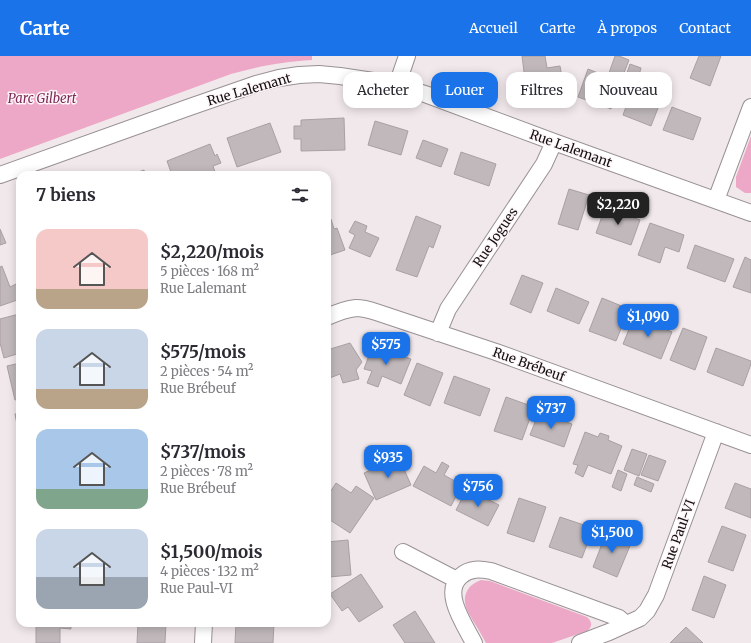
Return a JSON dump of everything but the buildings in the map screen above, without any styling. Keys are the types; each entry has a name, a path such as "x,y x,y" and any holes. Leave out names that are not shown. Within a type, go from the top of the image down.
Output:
{"street":[{"path":"401,72 407,56"},
{"name":"Rue Lalemant","path":"0,175 256,84 299,75 319,74 343,76"},
{"name":"Rue Lalemant","path":"423,93 751,213"},
{"path":"716,200 751,107"},
{"name":"Rue Jogues","path":"438,333 448,309 544,164 554,142"},
{"name":"Rue Brébeuf","path":"331,316 356,308 365,309 496,352 751,445"},
{"name":"Rue Paul-VI","path":"580,643 640,618 647,611 656,595 716,432"},
{"path":"403,552 457,580"},
{"path":"474,643 456,609 453,596 454,586 457,580 463,574 480,568 619,618 626,624"},
{"path":"203,643 204,627"}],"green space":[{"name":"Parc Gilbert","path":"0,56 312,56 312,60 271,65 231,74 0,159"},
{"path":"751,136 751,193 745,193 736,187 736,177"},
{"path":"481,580 490,581 587,617 591,622 591,626 587,631 552,643 486,643 467,611 465,602 466,594 470,587"}]}
